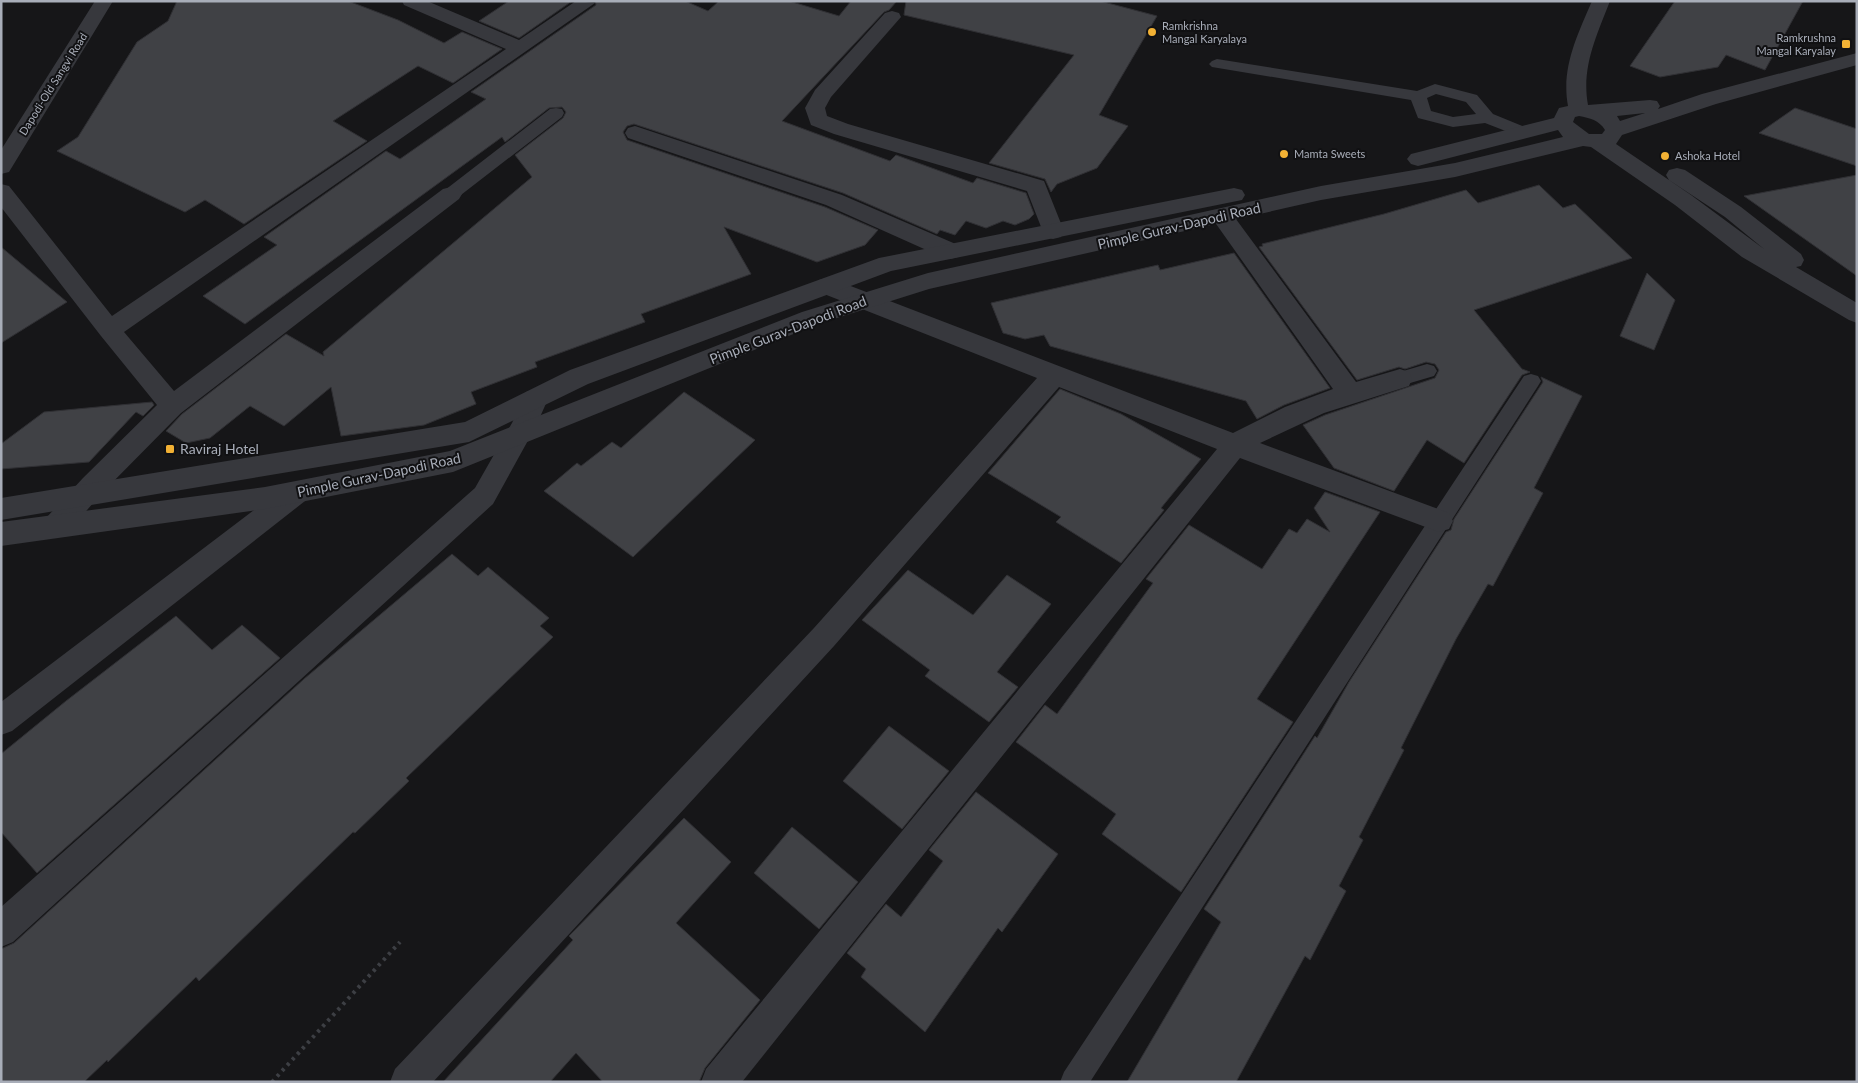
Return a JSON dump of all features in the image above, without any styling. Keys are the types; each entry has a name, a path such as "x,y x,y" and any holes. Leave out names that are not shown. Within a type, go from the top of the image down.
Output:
{"street":[{"name":"Dapodi-Old Sangvi Road","path":"1,167 104,1"},
{"path":"411,1 520,48"},
{"path":"1601,1 1576,67 1574,90 1579,115 1568,131 1602,136 1750,251 1848,307"},
{"path":"109,330 586,3"},
{"path":"892,17 822,94 815,108 818,120 841,129 1036,186 1054,231"},
{"name":"Pimple Gurav-Dapodi Road","path":"1,534 296,493 453,462 810,318 928,281 1065,252 1320,193 1455,170 1602,136 1709,99 1857,59"},
{"name":"Pimple Gurav-Dapodi Road","path":"1,509 469,432 579,377 887,264 1441,155 1579,115 1709,99"},
{"path":"1579,115 1609,120 1602,136"},
{"path":"635,132 834,200 950,251"},
{"path":"1,191 109,330 172,406"},
{"path":"57,525 84,494 172,406 451,194"},
{"path":"1222,216 1349,392"},
{"path":"827,286 1235,445 1439,521"},
{"path":"408,1082 824,637 1054,375"},
{"path":"719,1082 1235,445 1253,434 1349,392 1400,379"},
{"path":"1,930 484,496 518,436 535,399"},
{"path":"1,722 296,493"}],"lane":[{"path":"1217,64 1418,96 1434,88 1471,98 1487,118 1521,132"},
{"path":"1418,96 1424,114 1454,122 1487,118"},
{"path":"451,194 556,113"},
{"path":"1400,379 1427,371"},
{"path":"1074,1082 1531,381"}],"path":[{"path":"272,1082 400,942"}],"building":[{"path":"177,1 348,1 398,20 444,43 462,32 502,49 453,83 418,66 333,121 367,141 244,224 205,200 185,212 57,151 78,137 137,42 168,21"},
{"path":"509,1 572,1 519,38 479,21"},
{"path":"595,1 685,1 708,11 719,1 789,1 839,16 851,1 897,1 889,10 884,12 782,121 890,161 896,155 973,183 977,178 1026,193 1034,214 1029,219 1015,225 1003,221 986,228 966,221 955,235 940,230 937,234 843,193 634,124 627,126 623,132 627,140 825,207 878,230 865,245 817,262 724,227 751,274 641,314 645,322 535,362 537,367 471,392 476,404 424,425 341,436 331,387 284,426 250,406 210,438 186,443 166,431 182,414 286,334 324,356 323,352 532,177 515,155 563,118 566,112 562,107 549,108 505,142 502,137 245,324 203,296 277,245 264,237 386,151 400,159 486,99 471,92 596,5"},
{"path":"906,1 1100,1 1157,16 1099,115 1128,126 1097,168 1057,184 1051,192 1045,179 989,163 1074,55 904,15"},
{"path":"1675,1 1803,1 1765,70 1726,55 1718,67 1660,77 1630,66"},
{"path":"1795,108 1857,129 1857,166 1759,133"},
{"path":"1857,175 1857,276 1744,196"},
{"path":"1539,185 1563,208 1575,204 1632,258 1474,310 1522,369 1530,372 1522,375 1464,463 1427,440 1394,491 1334,468 1303,425 1325,415 1435,378 1439,370 1435,364 1426,362 1405,369 1399,367 1357,380 1259,247 1263,246 1262,244 1384,214 1466,190 1478,203"},
{"path":"1,247 67,302 1,343"},
{"path":"1234,253 1330,388 1284,405 1257,419 1246,401 1050,346 1044,335 1025,339 1003,333 991,303 1158,265 1160,270"},
{"path":"1647,273 1675,300 1654,350 1620,336"},
{"path":"1541,377 1582,396 1534,488 1543,493 1493,586 1488,584 1456,639 1401,748 1404,750 1359,837 1363,840 1339,886 1346,891 1310,960 1305,956 1236,1082 1127,1082 1221,922 1204,909 1315,736 1317,738 1349,682 1446,532 1451,530 1454,519 1543,382"},
{"path":"1060,389 1121,414 1201,459 1161,508 1164,510 1121,563 1056,522 1061,517 988,473"},
{"path":"684,392 755,440 633,557 544,491 577,463 581,466 612,442 621,448"},
{"path":"152,402 154,405 143,416 136,412 89,462 1,469 1,444 44,412"},
{"path":"1325,492 1380,512 1257,699 1293,722 1181,892 1102,834 1116,814 1016,742 1045,705 1057,714 1153,583 1146,579 1189,525 1262,569 1289,529 1297,533 1307,519 1330,532 1314,508"},
{"path":"452,554 478,576 488,567 549,618 540,626 553,637 406,778 409,781 355,833 353,832 199,981 196,977 108,1062 107,1060 84,1082 1,1082 1,949 14,943 304,679"},
{"path":"908,570 973,615 1007,575 1051,604 997,672 1018,687 989,722 925,676 930,670 862,620"},
{"path":"176,616 212,650 242,625 280,658 37,873 1,832 1,754"},
{"path":"889,726 949,771 902,829 843,781"},
{"path":"976,792 1058,854 1002,932 998,928 925,1032 861,977 866,969 847,953 886,904 901,917 943,861 929,850"},
{"path":"684,818 731,862 676,923 760,1000 705,1068 699,1082 603,1082 576,1053 550,1082 443,1082 573,940 569,936"},
{"path":"792,827 858,882 819,929 754,873"}],"place":[{"name":"Ramkrishna Mangal Karyalaya","path":"1152,32"},
{"name":"Ramkrushna Mangal Karyalay","path":"1846,44"},
{"name":"Mamta Sweets","path":"1284,154"},
{"name":"Ashoka Hotel","path":"1665,156"},
{"name":"Raviraj Hotel","path":"170,449"}]}
